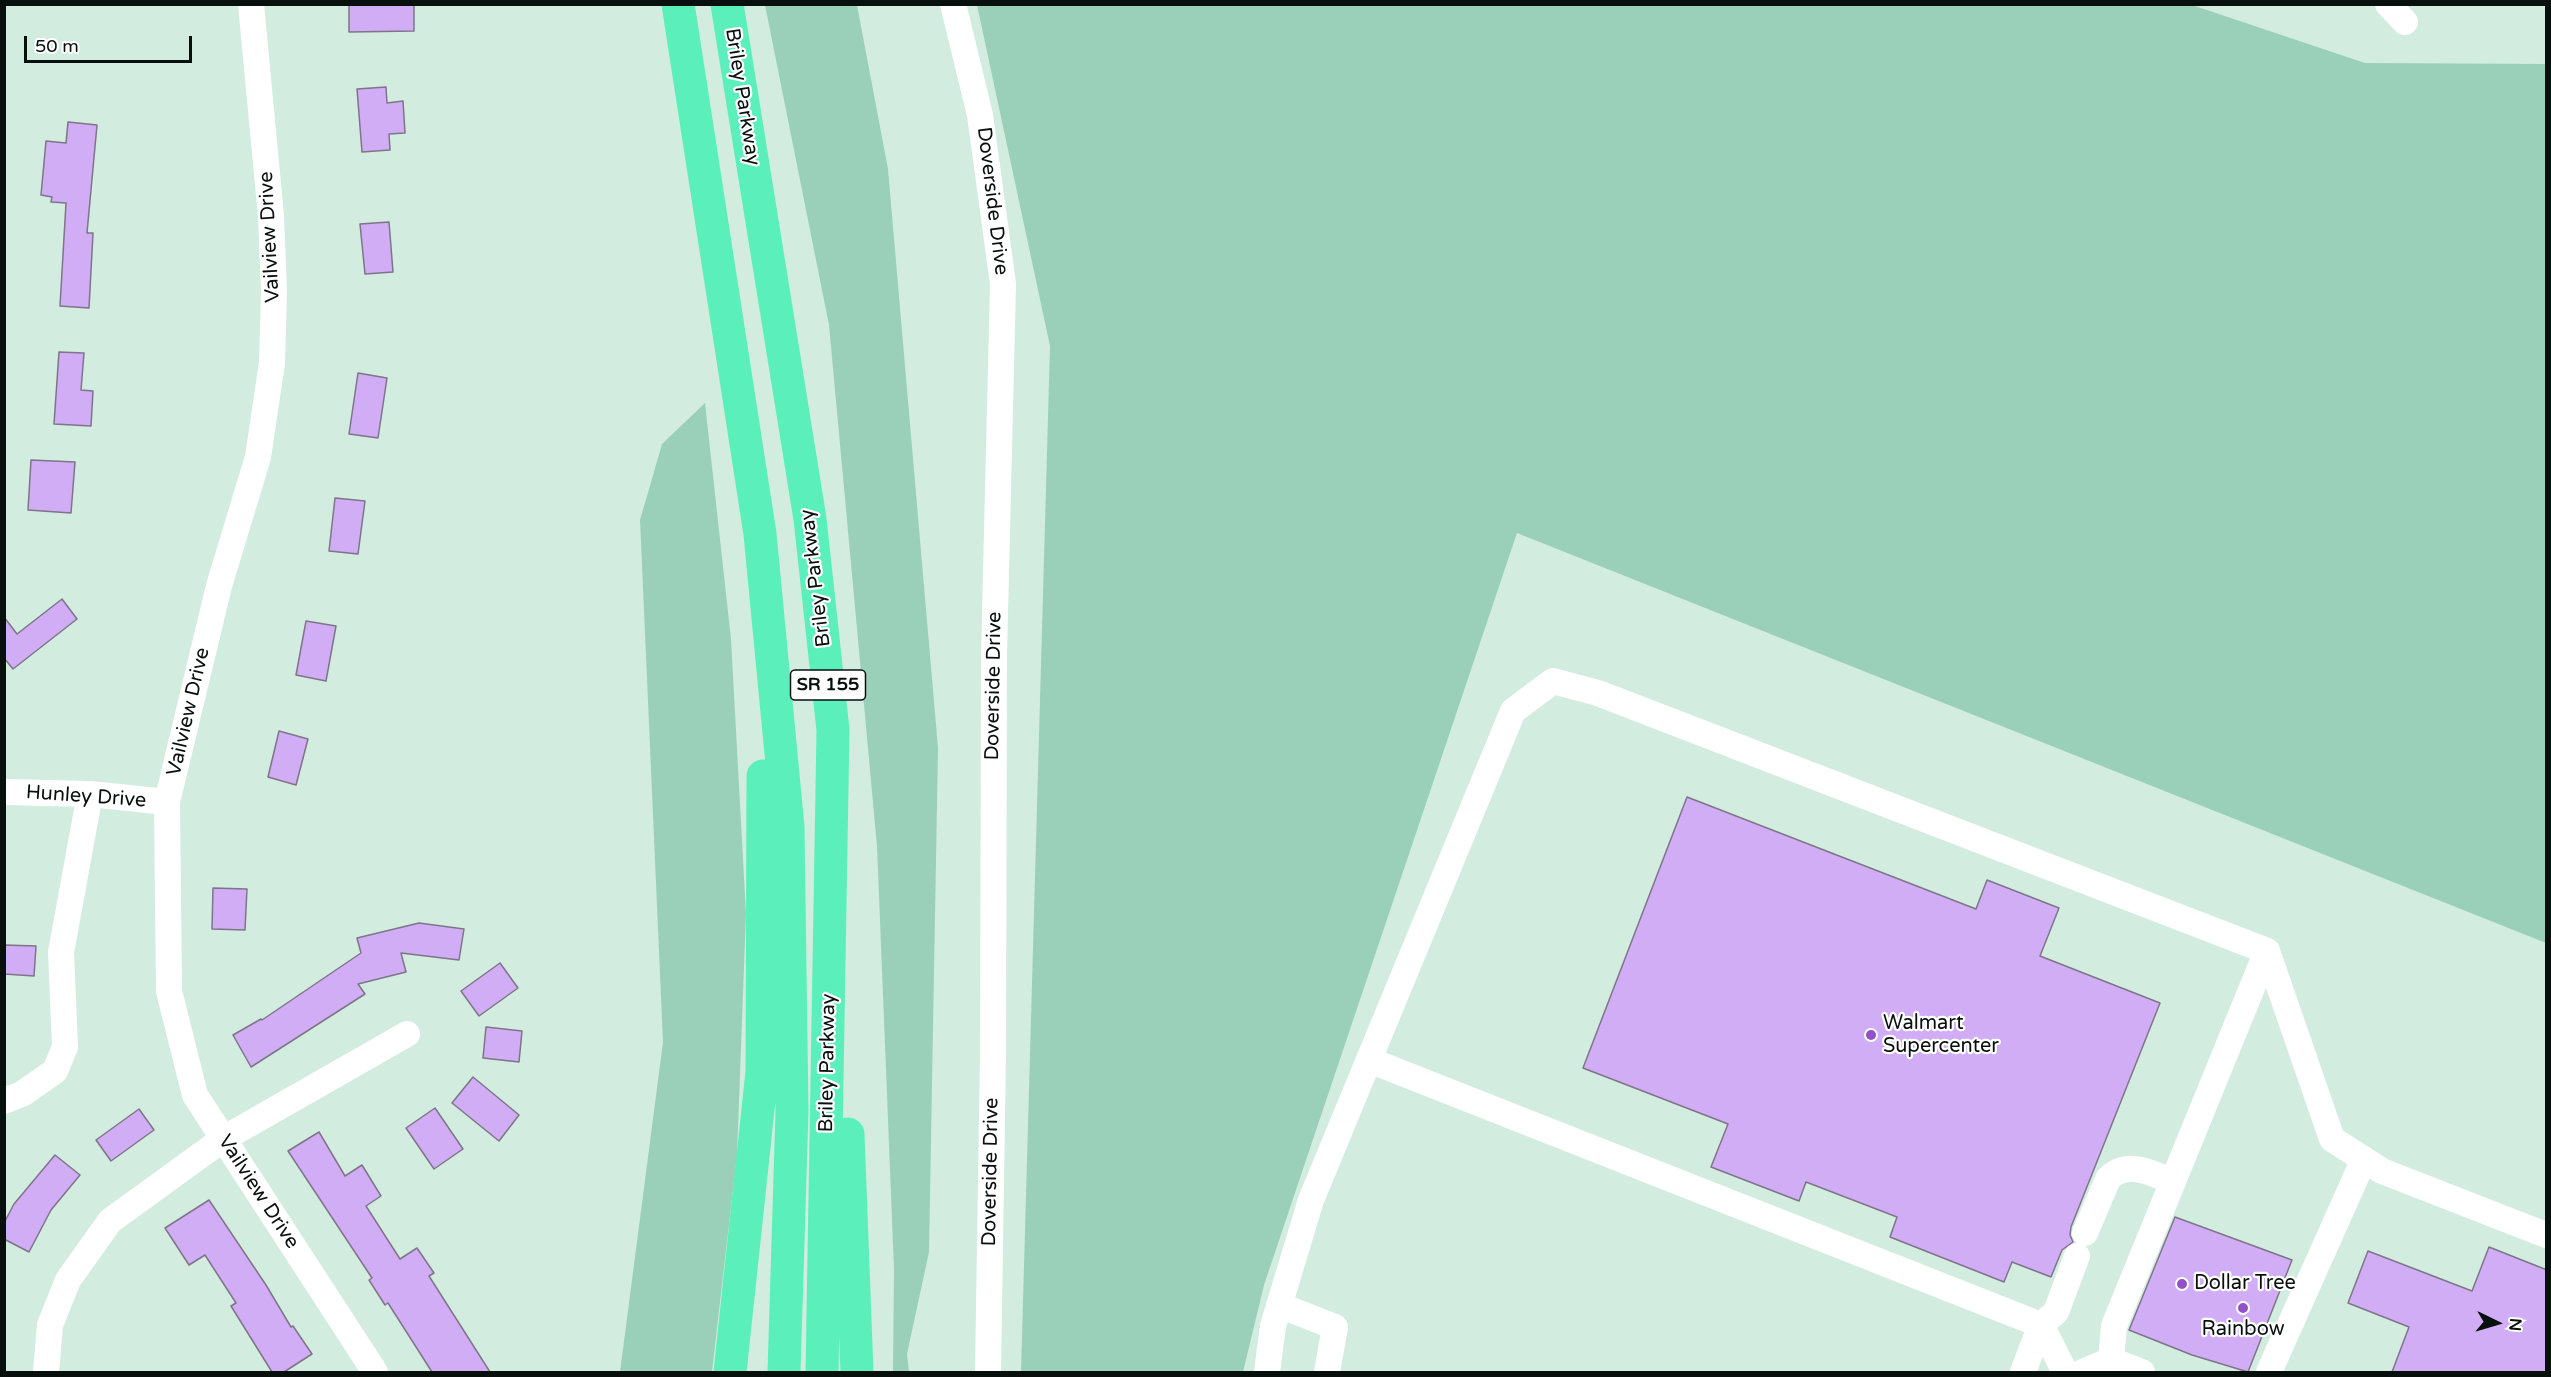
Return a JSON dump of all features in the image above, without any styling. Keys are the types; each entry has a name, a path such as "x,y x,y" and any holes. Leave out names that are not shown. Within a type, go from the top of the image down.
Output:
{"highway":[{"name":"Briley Parkway","path":"678,4 760,534 788,827 792,1111 784,1372"},
{"name":"Briley Parkway","path":"727,4 810,519 833,730 822,1372"},
{"path":"730,1372 762,1072 765,804 758,669 760,534"},
{"path":"833,730 849,957 848,1152 857,1372"}],"street":[{"name":"Vailview Drive","path":"251,4 272,216 274,291 272,363 258,457 219,586 168,802 169,991 195,1095 375,1372"},
{"name":"Doverside Drive","path":"953,4 980,115 1002,284 994,656 993,1053 988,1372"},
{"path":"2388,4 2406,22"},
{"path":"1267,1372 1273,1326 1311,1200 1513,711 1553,681 1609,697 2267,951 2332,1138 2382,1172 2547,1235"},
{"name":"Hunley Drive","path":"4,792 90,794 168,802"},
{"path":"4,1101 22,1094 55,1071 65,1047 61,952 90,794"},
{"path":"2110,1360 2114,1326 2267,951"},
{"path":"46,1372 50,1325 68,1280 110,1221 222,1139 407,1034"},
{"path":"1369,1060 2041,1325 2065,1372"},
{"path":"2269,1372 2364,1159"},
{"path":"2022,1372 2041,1325 2056,1312 2108,1179 2113,1173 2127,1168 2141,1169 2173,1182"},
{"path":"1279,1305 1335,1328 1327,1372"},
{"path":"2083,1372 2110,1360 2142,1372"}],"green space":[{"path":"2189,4 2365,63 2546,64 2546,943 1517,533 1264,1285 1243,1372 1021,1372 1050,346 977,5"},
{"path":"765,5 857,5 888,169 938,748 929,1252 907,1354 909,1372 893,1372 894,1269 877,846 829,325"},
{"path":"705,403 731,639 746,914 737,1155 712,1372 620,1372 663,1042 640,520 662,444"}],"building":[{"path":"349,4 414,4 414,31 349,32"},
{"path":"386,87 387,103 403,101 405,133 389,134 390,150 362,152 357,89"},
{"path":"68,122 97,125 87,233 93,233 89,308 60,306 66,203 51,202 52,197 41,195 46,141 66,143"},
{"path":"389,222 393,272 365,274 360,224"},
{"path":"59,352 84,353 81,390 93,391 91,426 54,424"},
{"path":"358,373 387,378 378,438 349,434"},
{"path":"31,460 75,462 71,513 28,510"},
{"path":"335,498 365,501 358,554 329,551"},
{"path":"62,599 77,619 13,669 4,658 4,617 17,634"},
{"path":"306,621 336,626 326,681 296,675"},
{"path":"279,731 308,739 296,785 268,777"},
{"name":"Walmart Supercenter","path":"1687,797 1976,909 1987,880 2059,908 2040,956 2160,1003 2071,1227 2070,1235 2073,1242 2062,1250 2051,1277 2012,1262 2004,1282 1890,1237 1897,1217 1806,1182 1799,1201 1711,1167 1728,1124 1583,1068"},
{"path":"213,888 247,889 245,930 212,929"},
{"path":"419,923 464,929 459,960 401,953 406,972 358,984 365,994 251,1067 233,1035 262,1020 361,953 357,938"},
{"path":"4,945 36,946 34,976 4,974"},
{"path":"500,963 518,988 479,1016 461,991"},
{"path":"486,1027 522,1031 519,1062 483,1058"},
{"path":"473,1077 519,1115 499,1141 452,1103"},
{"path":"435,1108 463,1149 434,1169 406,1128"},
{"path":"139,1109 154,1130 111,1161 96,1140"},
{"path":"319,1132 345,1176 362,1165 381,1196 366,1206 400,1259 417,1248 434,1273 429,1276 490,1372 432,1372 388,1303 385,1305 369,1280 372,1278 288,1151"},
{"path":"55,1155 80,1175 51,1210 29,1252 4,1239 4,1223 14,1204"},
{"path":"209,1200 291,1327 293,1326 312,1354 284,1372 272,1372 231,1306 236,1303 205,1255 189,1265 165,1228"},
{"path":"2175,1217 2292,1260 2248,1372 2192,1355 2129,1330"},
{"path":"2489,1247 2547,1270 2547,1372 2392,1372 2409,1327 2348,1303 2368,1251 2472,1291"}],"place":[{"name":"Walmart Supercenter","path":"1871,1035"},
{"name":"Dollar Tree","path":"2182,1284"},
{"name":"Rainbow","path":"2243,1308"}]}
